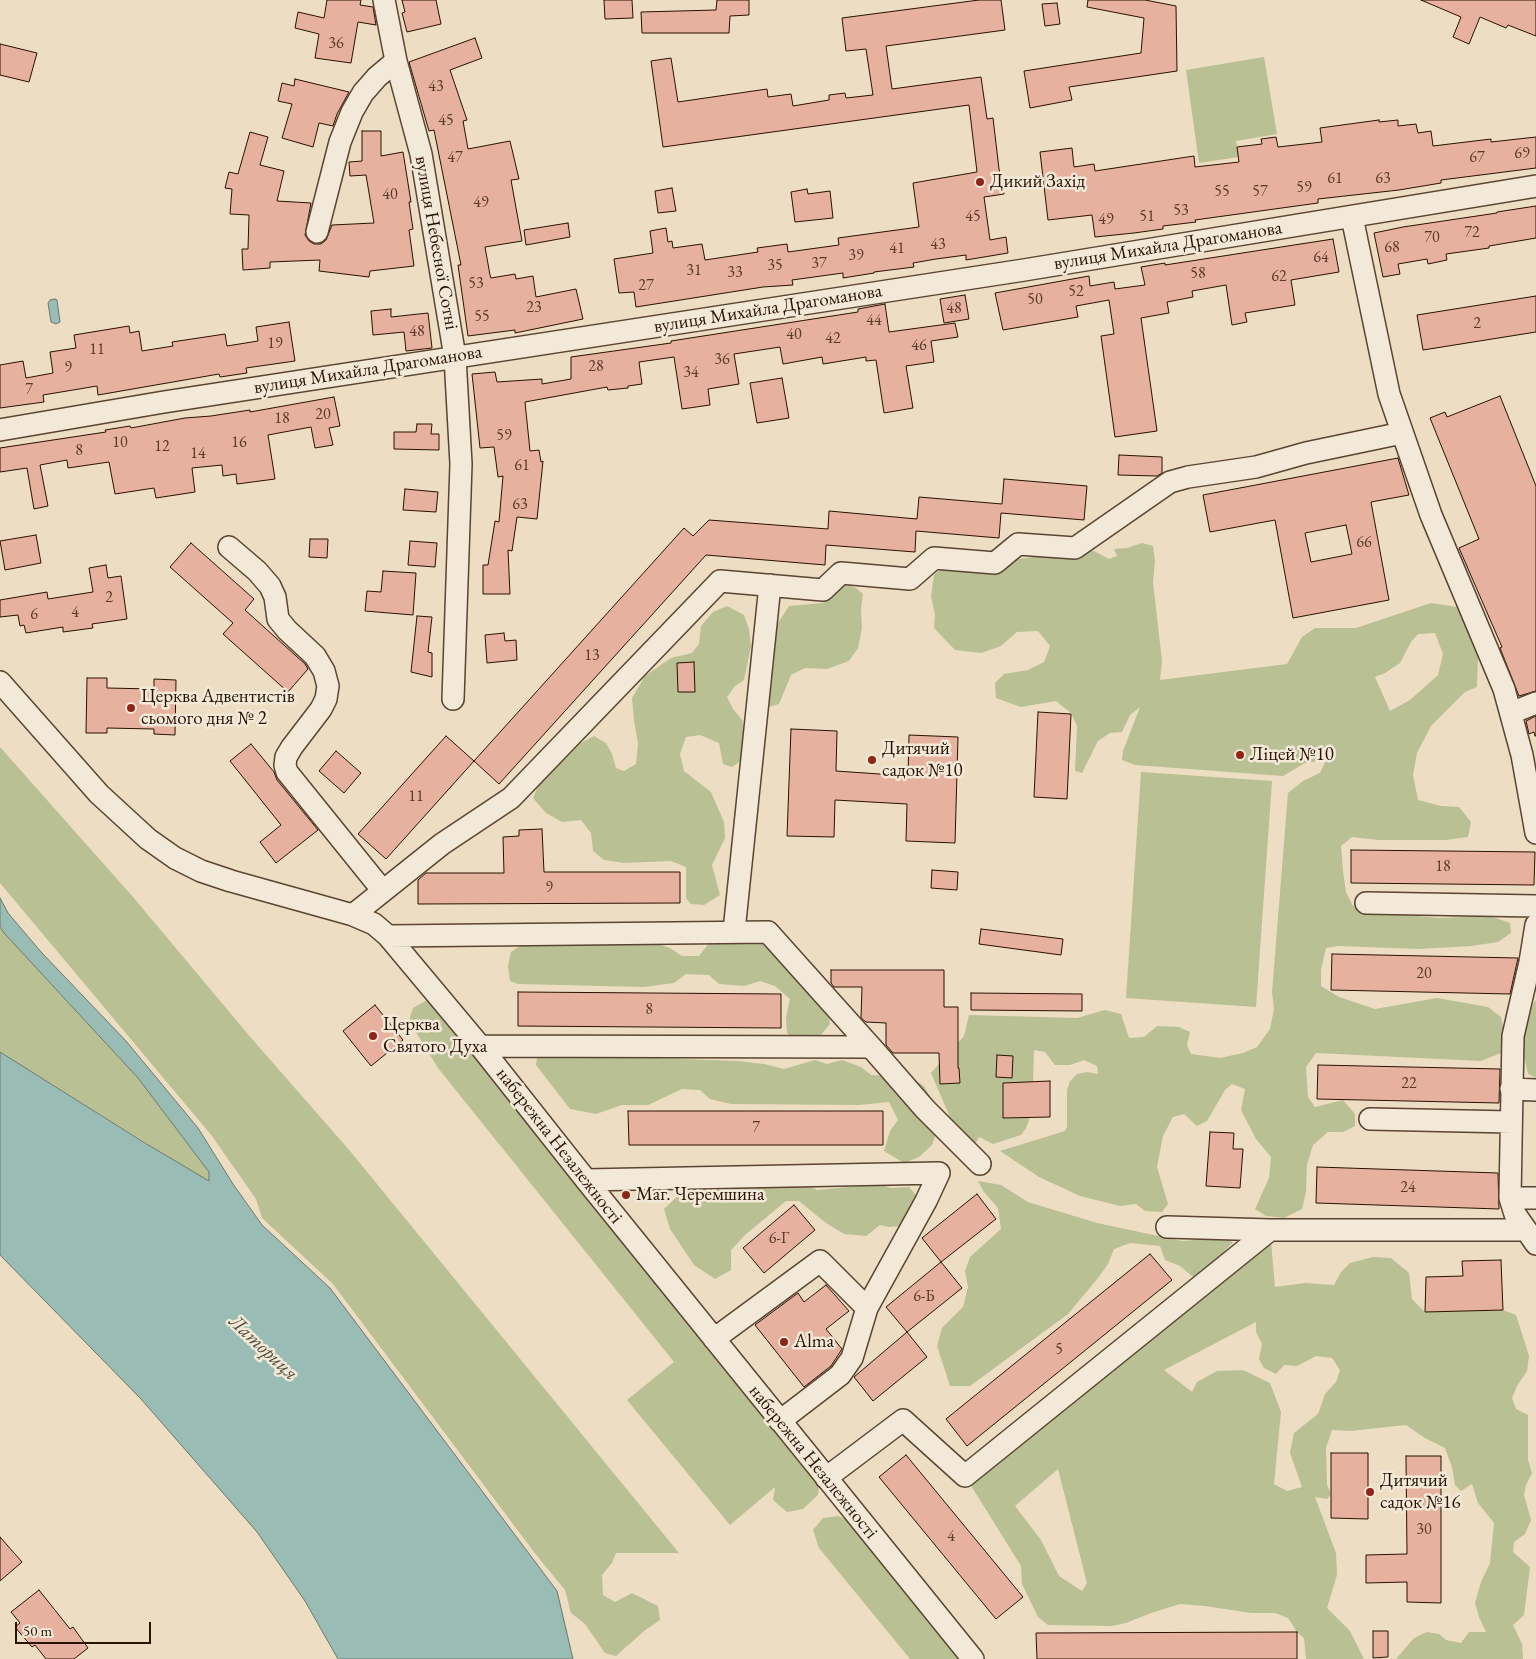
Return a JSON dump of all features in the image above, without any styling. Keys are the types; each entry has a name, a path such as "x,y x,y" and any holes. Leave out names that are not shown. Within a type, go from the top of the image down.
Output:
{"street":[{"name":"вулиця Небесної Сотні","path":"384,0 396,62 422,154 455,357 461,464 453,699"},
{"path":"317,232 340,142 352,112 363,93 376,77 396,62"},
{"name":"вулиця Михайла Драгоманова","path":"0,430 164,402 1024,270 1536,186"},
{"path":"1352,217 1389,394 1431,515 1504,689 1522,755 1536,833"},
{"path":"353,916 442,844 511,798 720,581 823,590 840,573 910,579 934,558 995,563 1018,544 1075,548 1170,482 1188,477 1256,467 1306,453 1402,433"},
{"path":"229,547 270,586 275,597 278,619 315,656 324,671 328,686 322,709 286,756 285,765 288,772 383,891"},
{"path":"734,931 770,585"},
{"name":"набережна Незалежності","path":"0,682 99,794 148,839 176,858 231,881 353,916 374,924 388,936 480,1046 780,1422 973,1659"},
{"path":"1511,713 1536,703"},
{"path":"1366,903 1536,906"},
{"path":"1531,1237 1515,1214 1510,1198 1510,1122 1513,1036 1530,962 1536,925"},
{"path":"388,936 768,932 925,1109 980,1164"},
{"path":"480,1046 871,1047"},
{"path":"1511,1089 1536,1090"},
{"path":"1370,1119 1510,1122"},
{"path":"586,1180 939,1173 926,1201 867,1308 852,1358 840,1375 780,1422"},
{"path":"1510,1198 1536,1198"},
{"path":"1167,1227 1531,1237"},
{"path":"826,1478 903,1420 965,1476 1270,1230"},
{"path":"714,1339 820,1261 867,1308"}],"green space":[{"path":"1264,57 1277,134 1236,141 1239,157 1199,163 1186,70"},
{"path":"1142,543 1153,546 1155,561 1153,582 1162,661 1160,680 1287,664 1302,637 1315,628 1356,628 1431,603 1458,607 1478,658 1477,687 1465,692 1431,726 1417,753 1413,775 1418,800 1441,806 1459,807 1471,822 1468,837 1446,840 1379,840 1352,837 1341,846 1343,871 1346,892 1353,906 1368,911 1438,918 1490,916 1510,923 1511,933 1498,942 1471,946 1419,949 1338,946 1326,948 1321,970 1321,986 1339,997 1375,1009 1437,998 1488,1007 1501,1017 1504,1031 1501,1053 1481,1061 1316,1053 1306,1067 1308,1097 1315,1107 1343,1100 1355,1114 1355,1126 1343,1132 1328,1132 1313,1145 1307,1165 1306,1192 1302,1209 1284,1218 1266,1216 1255,1209 1269,1178 1271,1157 1256,1139 1241,1110 1245,1089 1232,1084 1225,1090 1207,1121 1197,1126 1184,1114 1173,1117 1163,1136 1157,1167 1168,1204 1162,1212 1145,1211 1136,1204 1120,1206 1080,1196 1039,1177 1000,1151 1065,1131 1067,1127 1067,1090 1070,1081 1077,1074 1087,1072 1098,1074 1097,1066 1084,1060 1070,1065 1055,1065 1045,1052 1034,1050 1033,1082 1029,1082 1003,1099 1003,1118 1030,1117 1021,1135 993,1144 979,1137 961,1155 951,1152 945,1144 949,1115 931,1073 964,1036 969,1015 1077,1018 1105,1010 1121,1014 1129,1038 1144,1037 1157,1026 1179,1027 1190,1032 1187,1045 1191,1054 1220,1058 1243,1053 1257,1047 1270,1029 1274,1009 1272,992 1288,793 1303,781 1320,773 1326,760 1305,763 1283,776 1135,765 1122,760 1123,751 1140,707 1130,715 1122,732 1110,733 1098,741 1082,773 1075,771 1077,726 1071,713 1056,701 1021,707 996,698 995,683 1004,674 1028,670 1044,662 1050,646 1038,631 1017,632 1001,646 981,653 955,650 934,628 935,614 931,597 934,575 943,567 997,571 1019,559 1061,553 1094,551 1109,559 1117,556 1114,549 1127,548","holes":["1435,633 1443,654 1438,675 1410,700 1390,711 1375,677 1400,663 1411,642 1418,634"]},
{"path":"845,584 856,588 863,594 861,609 862,628 858,648 849,661 827,669 805,668 791,675 779,704 765,708 772,643 778,623 789,606 823,603 833,592"},
{"path":"727,606 744,615 749,629 751,646 744,680 735,686 727,697 733,709 742,720 745,735 742,760 732,767 723,764 719,743 700,735 686,737 680,754 684,771 711,792 724,822 725,838 712,865 720,895 704,905 691,904 686,898 686,867 671,861 624,863 604,860 593,851 591,833 581,820 562,822 546,813 533,798 538,786 581,743 594,736 606,743 616,768 624,771 636,764 638,743 632,698 645,676 671,658 692,653 699,644 701,626 713,612"},
{"path":"0,747 133,897 252,1039 350,1151 679,1553 616,1553 612,1563 602,1575 603,1595 615,1602 632,1593 658,1606 660,1620 644,1631 616,1656 605,1653 585,1624 571,1613 565,1590 534,1552 333,1284 262,1218 256,1199 212,1136 0,883"},
{"path":"1141,772 1272,781 1256,1007 1126,998"},
{"path":"0,927 138,1078 209,1172 209,1182 0,1052"},
{"path":"732,940 744,944 762,943 774,951 829,1016 830,1024 820,1036 795,1038 787,1033 786,1017 790,999 775,986 760,981 744,986 719,984 709,975 686,974 674,983 644,987 518,984 510,981 508,966 511,952 525,942 655,943 670,948 682,956 699,956 709,943"},
{"path":"427,1000 445,1003 821,1471 818,1495 803,1509 787,1512 773,1500 775,1487 730,1525 627,1400 674,1362 438,1068 409,1021 413,1008"},
{"path":"1536,1000 1536,1078 1528,1074 1522,1046 1533,1004"},
{"path":"571,1055 738,1061 784,1069 815,1060 827,1064 842,1060 861,1067 871,1075 910,1077 924,1086 935,1106 936,1134 932,1145 919,1157 904,1163 884,1151 890,1131 898,1120 889,1102 859,1105 731,1104 710,1099 700,1090 682,1089 648,1105 622,1105 596,1114 570,1109 536,1065 537,1058"},
{"path":"978,1181 1001,1185 1028,1202 1097,1223 1182,1241 1224,1238 1233,1242 1209,1269 1193,1277 1180,1266 1165,1260 1160,1246 1130,1243 1114,1249 1108,1264 1068,1314 970,1386 950,1386 937,1346 942,1328 963,1307 968,1287 965,1271 970,1257 1001,1229 998,1208 984,1192"},
{"path":"802,1182 817,1190 876,1183 891,1188 909,1187 916,1195 910,1212 901,1226 889,1227 880,1225 866,1236 844,1234 826,1223 799,1201 786,1201 745,1235 731,1250 731,1270 715,1279 694,1265 670,1229 664,1209 681,1193"},
{"path":"1270,1230 1275,1287 1305,1283 1334,1285 1341,1272 1350,1263 1373,1257 1391,1258 1409,1273 1412,1299 1425,1312 1503,1310 1516,1315 1529,1356 1527,1371 1512,1398 1516,1409 1528,1415 1528,1460 1532,1473 1526,1485 1524,1495 1531,1520 1525,1534 1514,1542 1513,1552 1530,1567 1524,1615 1513,1625 1522,1644 1523,1659 1396,1659 1414,1638 1427,1632 1439,1634 1446,1640 1461,1643 1469,1632 1486,1632 1475,1603 1481,1582 1490,1563 1494,1523 1478,1503 1472,1484 1461,1491 1455,1485 1452,1467 1445,1448 1425,1438 1406,1425 1350,1431 1332,1430 1326,1448 1327,1485 1331,1494 1327,1499 1315,1497 1336,1553 1337,1575 1327,1608 1350,1631 1364,1659 1306,1659 1304,1638 1297,1632 1288,1618 1275,1613 1251,1613 1180,1604 1112,1626 1048,1625 1038,1617 1022,1584 1021,1566 965,1476","holes":["1256,1322 1256,1332 1262,1344 1259,1359 1264,1368 1276,1374 1284,1365 1297,1366 1316,1356 1332,1358 1340,1370 1336,1382 1325,1394 1318,1414 1294,1433 1290,1453 1302,1487 1287,1491 1274,1484 1281,1412 1270,1383 1243,1370 1217,1371 1197,1382 1192,1392 1164,1370","1058,1469 1087,1583 1082,1591 1059,1576 1041,1540 1015,1506"]},
{"path":"838,1516 866,1527 974,1659 910,1659 819,1548 813,1530 823,1518"}],"water":[{"path":"50,300 57,300 60,322 56,324 51,322 48,303"},
{"name":"Латориця","path":"0,898 8,913 42,953 126,1041 198,1128 233,1184 262,1225 330,1288 557,1591 573,1659 338,1659 305,1601 257,1532 141,1399 0,1255 0,1052 209,1181 209,1172 138,1078 4,933 0,927"}],"building":[{"path":"327,0 361,0 360,5 373,7 376,25 358,22 351,63 315,58 319,34 295,28 298,12 324,18"},
{"path":"402,0 436,0 441,24 407,32 402,13 405,12"},
{"path":"604,0 632,0 633,18 605,19"},
{"path":"717,0 749,0 749,15 730,16 729,33 642,33 641,12 716,10"},
{"path":"979,0 1001,0 1005,30 886,46 892,89 981,77 987,119 993,118 1004,194 984,197 990,240 1006,237 1008,253 966,260 966,255 936,259 913,263 914,267 843,278 843,273 792,280 793,285 763,287 636,307 634,292 619,293 614,259 653,253 650,231 666,228 668,242 672,241 673,248 702,244 705,260 758,252 757,248 787,244 788,252 839,245 838,238 919,227 913,183 977,172 969,105 663,147 651,61 671,58 678,102 767,89 768,97 791,94 793,106 829,100 829,95 845,93 846,98 873,95 866,49 846,51 842,18"},
{"path":"1088,0 1145,0 1176,6 1177,71 1069,87 1072,100 1030,108 1024,71 1141,53 1144,18 1087,7"},
{"path":"1421,0 1536,0 1536,36 1508,25 1506,28 1480,17 1469,44 1453,37 1461,17"},
{"path":"1057,3 1060,24 1045,26 1042,4"},
{"path":"475,38 482,58 450,70 467,120 463,121 468,149 510,141 519,179 511,180 522,241 485,247 491,278 515,274 516,279 533,276 536,297 576,289 583,319 515,333 515,330 468,336 458,265 461,265 434,130 429,131 409,62"},
{"path":"0,44 37,53 29,82 0,75"},
{"path":"295,79 349,92 333,126 319,123 313,147 282,138 292,104 278,101 282,83 294,86"},
{"path":"1379,120 1379,122 1398,120 1398,126 1416,124 1418,133 1431,131 1433,146 1491,139 1491,142 1536,137 1536,168 1441,180 1441,183 1399,190 1318,199 1318,203 1195,220 1196,222 1163,226 1163,229 1134,233 1095,237 1092,215 1048,220 1040,152 1072,148 1074,167 1094,164 1095,171 1194,156 1195,167 1239,162 1237,147 1262,144 1261,139 1276,137 1278,147 1322,142 1320,128"},
{"path":"362,131 381,131 381,156 403,152 411,202 409,202 413,229 409,230 414,266 370,271 369,277 319,271 320,260 270,262 270,268 243,270 242,249 248,249 249,215 230,214 232,189 225,188 229,172 238,174 250,132 268,137 260,165 284,171 277,201 311,203 305,235 314,244 321,244 326,240 332,225 374,223 366,175 350,176 349,162 362,161"},
{"path":"672,188 676,211 658,213 655,191"},
{"path":"807,189 808,194 830,191 833,218 795,222 791,192"},
{"path":"1536,206 1536,238 1489,246 1489,248 1446,254 1447,260 1428,264 1427,259 1398,264 1400,274 1383,277 1374,233"},
{"path":"568,223 570,237 526,245 524,230"},
{"path":"1333,239 1339,272 1291,280 1295,305 1245,313 1247,322 1232,325 1226,285 1192,291 1193,297 1167,302 1169,313 1141,318 1157,431 1115,437 1101,336 1114,334 1109,300 1076,306 1078,317 1003,330 995,293 1089,276 1090,286 1114,282 1115,289 1145,285 1141,267"},
{"path":"965,295 969,319 944,323 940,299"},
{"path":"1536,296 1536,332 1423,350 1417,315"},
{"path":"885,304 889,332 955,323 958,337 931,341 934,362 906,366 913,408 884,413 876,360 866,361 866,357 823,364 822,357 783,364 780,347 734,354 739,384 708,389 710,405 682,409 674,357 639,362 642,384 628,386 628,388 608,390 607,387 525,402 530,451 539,450 541,462 543,461 537,519 517,517 512,551 508,550 510,594 483,594 483,565 488,565 495,521 499,522 503,476 498,477 494,447 480,448 472,374 495,372 497,382 542,379 542,384 571,379 571,357 671,343 671,341 858,312 858,309"},
{"path":"391,309 391,317 428,313 432,348 406,351 404,332 373,335 371,311"},
{"path":"289,322 295,361 246,368 247,373 220,377 219,374 98,395 97,386 43,395 44,402 0,408 0,365 23,361 26,378 53,373 50,352 76,348 74,335 129,326 130,333 139,331 142,351 173,346 172,342 225,334 227,346 258,341 256,327"},
{"path":"782,378 789,418 757,423 750,383"},
{"path":"1500,396 1536,486 1536,691 1519,696 1500,648 1502,647 1459,548 1479,539 1430,418 1445,412 1447,417"},
{"path":"334,397 340,426 329,428 333,445 315,448 311,427 268,435 275,479 237,484 236,474 223,476 222,465 192,468 195,492 156,498 154,488 115,494 109,462 68,468 67,460 40,465 48,506 34,509 27,468 0,472 0,448 185,418 250,410 250,412"},
{"path":"417,424 432,424 431,434 439,434 439,450 394,449 394,432 416,432"},
{"path":"1119,455 1162,457 1162,473 1157,476 1118,475"},
{"path":"1398,458 1409,495 1371,502 1389,600 1293,618 1275,520 1210,532 1203,495","holes":["1346,525 1352,554 1311,562 1305,533"]},
{"path":"1004,479 1087,486 1084,520 1001,513 999,538 916,531 915,552 826,545 825,565 706,555 499,784 474,761 684,528 693,536 709,520 828,529 829,511 917,519 919,497 1002,504"},
{"path":"405,489 438,492 436,512 403,510"},
{"path":"36,535 41,563 5,570 0,541"},
{"path":"310,539 328,539 327,558 309,557"},
{"path":"410,541 437,543 435,567 408,565"},
{"path":"191,543 254,599 245,610 305,664 308,669 288,692 223,634 233,623 170,567"},
{"path":"106,565 108,578 121,576 127,619 92,624 93,628 63,632 63,627 26,633 24,625 20,626 18,615 0,617 0,600 47,592 48,599 93,592 89,568"},
{"path":"383,571 416,573 413,615 365,611 367,591 381,592"},
{"path":"417,616 432,617 428,652 432,653 432,677 411,672"},
{"path":"504,633 505,641 516,640 517,660 487,663 485,635"},
{"path":"694,662 695,692 678,692 677,663"},
{"name":"Церква Адвентистів сьомого дня № 2","path":"87,678 107,678 107,688 154,689 154,679 176,680 175,735 154,734 154,729 107,728 107,733 86,733"},
{"path":"1038,712 1071,714 1067,799 1034,797"},
{"path":"1536,716 1535,736 1534,732 1529,734 1526,721"},
{"path":"791,729 837,731 836,771 908,776 909,735 958,737 955,843 906,841 907,804 835,800 834,837 787,836"},
{"path":"446,736 474,761 386,859 358,834"},
{"path":"251,744 274,772 277,780 318,830 276,863 260,842 281,825 230,761"},
{"path":"336,751 361,773 344,793 319,771"},
{"path":"542,829 544,872 680,872 680,903 418,904 418,880 426,873 504,873 503,837 519,836 519,830"},
{"path":"1351,850 1535,852 1534,885 1351,883"},
{"path":"932,870 958,872 957,890 931,888"},
{"path":"981,929 1063,939 1061,955 979,944"},
{"path":"1332,954 1518,958 1510,994 1331,990"},
{"path":"831,970 944,970 944,1007 958,1007 958,1068 960,1083 940,1084 939,1053 893,1053 886,1045 886,1023 866,1022 861,1018 862,987 834,987 831,983"},
{"path":"518,992 781,994 781,1028 518,1026"},
{"path":"971,993 1082,994 1082,1011 971,1010"},
{"name":"Церква Святого Духа","path":"375,1005 403,1040 371,1066 343,1031"},
{"path":"997,1055 1013,1056 1012,1078 996,1077"},
{"path":"1318,1065 1500,1069 1499,1103 1317,1099"},
{"path":"1050,1081 1050,1117 1003,1118 1003,1083"},
{"path":"628,1111 883,1111 883,1145 629,1145"},
{"path":"1210,1132 1234,1133 1233,1149 1243,1149 1240,1188 1206,1186"},
{"path":"1317,1167 1498,1173 1499,1209 1316,1203"},
{"path":"977,1194 996,1219 941,1262 922,1238"},
{"path":"794,1205 815,1230 764,1273 743,1248"},
{"path":"1150,1254 1172,1280 967,1446 946,1419"},
{"path":"1501,1260 1503,1310 1425,1312 1426,1277 1463,1276 1462,1261"},
{"path":"941,1262 962,1288 907,1332 886,1307"},
{"path":"826,1285 849,1311 826,1329 842,1349 831,1366 804,1387 755,1325 798,1293 804,1302"},
{"path":"907,1332 927,1357 873,1401 854,1377"},
{"path":"1331,1453 1368,1453 1368,1519 1331,1518"},
{"path":"906,1455 1023,1597 996,1619 879,1477"},
{"path":"1406,1456 1441,1456 1441,1603 1407,1602 1407,1582 1366,1583 1366,1555 1407,1554"},
{"path":"0,1537 22,1562 0,1581"},
{"path":"39,1590 70,1629 73,1627 88,1648 74,1659 46,1659 35,1645 32,1647 15,1627 20,1623 11,1612"},
{"path":"1373,1631 1388,1631 1388,1657 1373,1658"},
{"path":"1297,1632 1297,1659 1037,1659 1036,1633"}],"place":[{"name":"Дикий Захід","path":"980,182"},
{"name":"Церква Адвентистів сьомого дня № 2","path":"131,708"},
{"name":"Ліцей №10","path":"1240,755"},
{"name":"Дитячий садок №10","path":"872,760"},
{"name":"Церква Святого Духа","path":"373,1036"},
{"name":"Маг. Черемшина","path":"626,1195"},
{"name":"Alma","path":"784,1342"},
{"name":"Дитячий садок №16","path":"1370,1492"}]}
